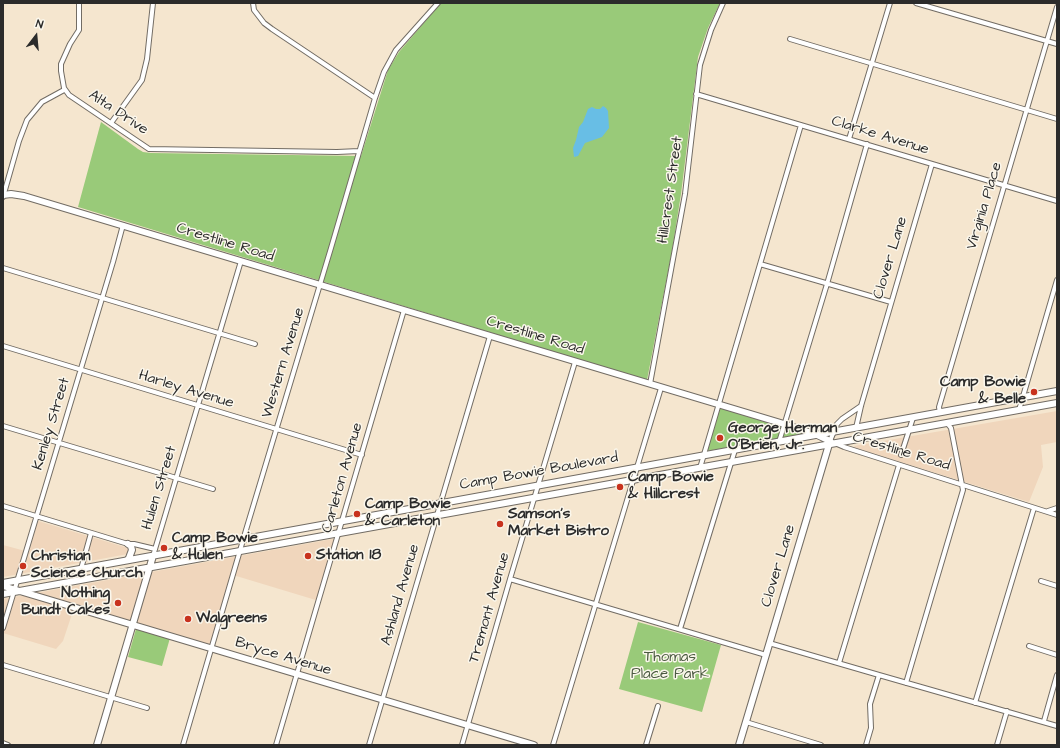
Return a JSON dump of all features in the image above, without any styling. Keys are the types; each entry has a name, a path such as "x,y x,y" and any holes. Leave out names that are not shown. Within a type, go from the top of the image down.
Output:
{"main road":[{"name":"Crestline Road","path":"3,195 24,196 123,225 784,424 818,435 831,443"},
{"name":"Camp Bowie Boulevard","path":"3,584 126,560 154,552 295,530 1057,392"},
{"name":"Camp Bowie Boulevard","path":"3,594 16,590 150,568 1057,403"},
{"path":"940,413 947,423"},
{"name":"Clover Lane","path":"739,745 831,443"},
{"path":"295,530 298,541"},
{"path":"126,560 131,554 132,550 128,544"},
{"name":"Hulen Street","path":"97,745 134,624 154,552"},
{"name":"Bryce Avenue","path":"3,584 16,590 134,624 211,649 534,745"}],"street":[{"path":"3,195 27,120 42,102 64,90 61,64 70,44 79,30 79,3"},
{"path":"111,123 142,80 147,59 153,3"},
{"path":"252,3 254,10 264,23 375,98"},
{"name":"Western Avenue","path":"183,745 375,98 384,72 396,50 438,3"},
{"name":"Hillcrest Street","path":"650,384 685,194 700,65 711,30 724,3"},
{"path":"849,139 890,3"},
{"path":"916,3 1057,44"},
{"name":"Virginia Place","path":"940,413 938,407 1057,7"},
{"path":"790,40 1057,119"},
{"name":"Alta Drive","path":"64,90 69,95 144,146 154,150 360,151"},
{"name":"Clarke Avenue","path":"696,94 1057,201"},
{"path":"700,468 801,125"},
{"path":"779,442 827,284 867,144"},
{"name":"Clover Lane","path":"856,428 861,406 932,164"},
{"name":"Kenley Street","path":"3,628 16,590 36,516 81,370 123,225"},
{"name":"Hulen Street","path":"154,552 241,261"},
{"path":"760,264 891,302"},
{"path":"3,268 255,344"},
{"path":"1019,410 1057,280"},
{"name":"Carleton Avenue","path":"276,745 404,310"},
{"name":"Ashland Avenue","path":"369,745 490,336"},
{"name":"Harley Avenue","path":"3,346 362,455"},
{"name":"Tremont Avenue","path":"462,745 510,579 576,362"},
{"path":"554,745 661,388"},
{"name":"Clover Lane","path":"831,443 832,433 842,419 861,406"},
{"path":"901,455 912,418"},
{"path":"906,683 963,490 951,428 947,423"},
{"path":"3,426 214,489"},
{"name":"Crestline Road","path":"831,443 1057,515"},
{"path":"680,629 735,450"},
{"path":"839,663 898,465"},
{"path":"3,506 128,544 134,544 154,552"},
{"path":"975,703 1034,508"},
{"path":"1047,512 1057,508"},
{"path":"81,569 91,533"},
{"path":"510,579 766,655"},
{"path":"1041,581 1057,586"},
{"path":"770,643 1057,726"},
{"path":"1029,646 1057,655"},
{"path":"3,665 147,708"},
{"path":"866,745 871,728 870,704 879,675"},
{"path":"1044,721 1057,675"},
{"path":"646,745 658,706"},
{"path":"997,745 1007,711"},
{"path":"746,722 821,745"},
{"path":"3,743 8,745"}],"shaded area":[{"path":"1057,411 1057,442 1041,445 1043,467 1029,502 856,448 854,446"},
{"path":"38,521 128,548 128,554 3,577 3,545 29,552"},
{"path":"338,538 319,601 233,575 211,649 73,611 63,641 56,649 3,633 3,599"}],"green space":[{"path":"441,3 720,3 708,28 698,57 681,194 672,251 647,380 78,207 101,122 143,152 361,156 388,70 399,52"},
{"path":"720,408 804,434 707,451"},
{"name":"Thomas Place Park","path":"638,622 721,645 702,712 619,689"},
{"path":"136,629 170,638 162,666 128,657"}],"water":[{"path":"603,106 608,111 609,128 602,137 585,143 578,156 574,157 573,148 579,127 583,122 588,109 592,107 600,109"}],"place":[{"name":"Camp Bowie & Belle","path":"1034,392"},
{"name":"George Herman O'Brien, Jr.","path":"720,438"},
{"name":"Camp Bowie & Hillcrest","path":"620,487"},
{"name":"Camp Bowie & Carleton","path":"357,514"},
{"name":"Samson's Market Bistro","path":"500,524"},
{"name":"Camp Bowie & Hulen","path":"164,548"},
{"name":"Station 18","path":"308,556"},
{"name":"Christian Science Church","path":"23,566"},
{"name":"Nothing Bundt Cakes","path":"118,603"},
{"name":"Walgreens","path":"188,619"}]}
